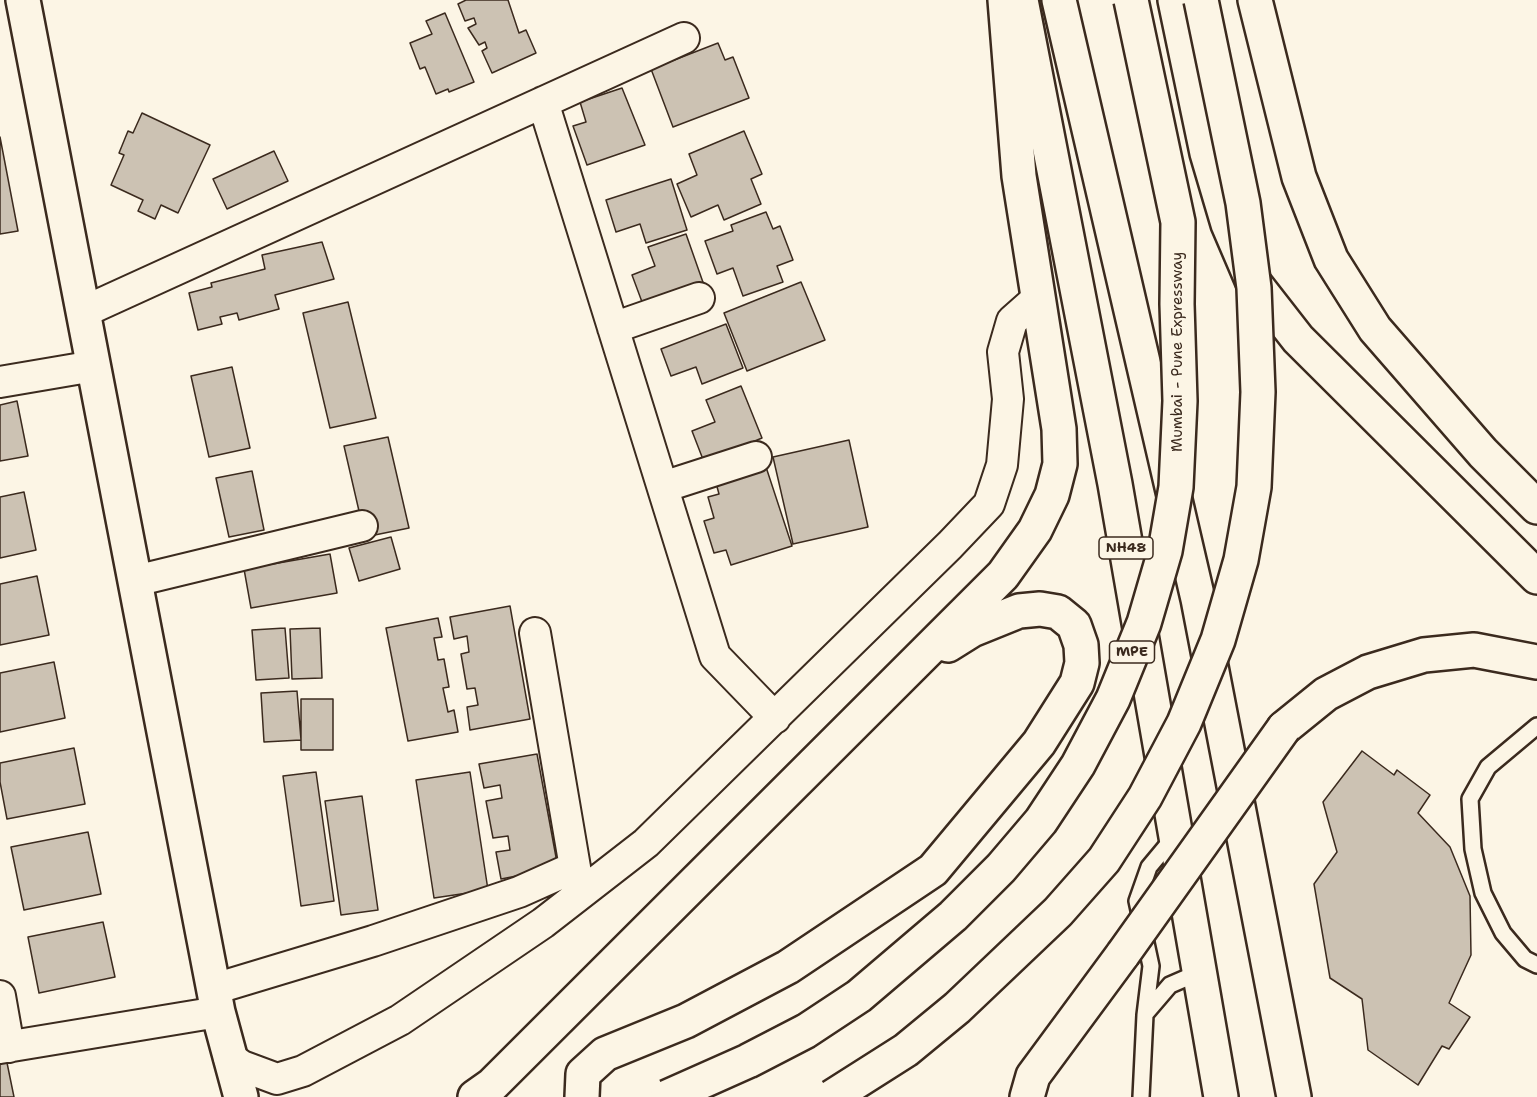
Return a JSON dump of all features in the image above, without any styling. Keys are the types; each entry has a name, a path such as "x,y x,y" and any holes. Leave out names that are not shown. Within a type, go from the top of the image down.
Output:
{"main road":[{"path":"23,0 216,1000 241,1097"},
{"path":"475,1097 492,1086 1003,575 1035,530 1052,495 1060,464 1059,429 1019,176 1005,0"},
{"name":"NH48","path":"1022,0 1115,484 1221,1097"},
{"path":"1059,0 1198,599 1294,1097"},
{"name":"Mumbai - Pune Expressway","path":"667,1097 748,1061 806,1031 859,996 953,916 1001,868 1041,821 1078,765 1113,699 1144,623 1165,551 1176,487 1180,401 1177,304 1178,222 1131,0"},
{"path":"1175,0 1207,153 1228,224 1252,280 1298,339 1537,577"},
{"path":"832,1097 906,1050 965,1001 1058,912 1104,860 1145,796 1184,723 1218,640 1241,560 1254,487 1258,393 1254,288 1243,204 1201,0"},
{"path":"1255,0 1299,177 1331,259 1375,330 1483,453 1537,507"},
{"path":"582,1097 583,1074 605,1054 686,1022 788,967 933,870 1039,743 1077,683 1083,663 1081,645 1074,625 1058,612 1040,609 1019,611 972,630 913,666"},
{"path":"1023,1090 1124,954 1284,728 1326,693 1368,672 1424,655 1474,650 1537,662"}],"street":[{"path":"83,312 684,38"},
{"path":"543,102 715,656 775,718"},
{"path":"613,328 699,298"},
{"path":"0,996 4,1047 216,1000 373,941 519,892 578,880 646,843 989,504 1002,465 1008,399 1003,352 1012,321 1038,298"},
{"path":"0,382 94,366"},
{"path":"663,487 756,457"},
{"path":"135,581 362,526"},
{"path":"229,1057 243,1066 277,1079 303,1071 400,1020 543,923 578,880 535,633"}],"lane":[{"path":"1537,726 1488,768 1470,800 1473,849 1483,893 1503,933 1525,959 1537,965"},
{"path":"1141,1097 1144,1015 1150,966 1137,901 1149,867 1176,835"},
{"path":"1144,1015 1170,985 1200,972"}],"building":[{"path":"466,0 508,0 519,33 526,30 536,53 492,73 482,51 487,48 485,42 479,45 468,28 476,24 474,18 465,21 458,4"},
{"path":"445,13 474,82 449,92 448,89 436,94 425,67 420,69 410,43 432,34 426,21"},
{"path":"718,43 725,60 733,57 749,98 673,127 651,69"},
{"path":"622,88 645,145 587,165 573,126 586,122 580,102"},
{"path":"142,113 210,145 178,213 161,205 155,219 138,211 143,200 111,185 124,155 119,153 128,131 133,133"},
{"path":"744,131 762,174 751,179 761,204 724,220 718,205 691,217 677,184 697,175 689,154"},
{"path":"0,137 18,231 0,234"},
{"path":"274,151 288,181 227,209 213,179"},
{"path":"671,179 687,230 646,243 640,224 616,232 606,200"},
{"path":"766,212 773,229 780,226 793,260 777,266 783,282 743,296 733,268 717,274 705,241 733,231 731,225"},
{"path":"686,234 705,288 645,310 632,275 655,266 648,247"},
{"path":"322,242 334,279 275,295 279,309 239,320 237,313 220,317 222,324 198,330 189,293 212,287 211,283 265,269 262,255"},
{"path":"801,282 825,340 747,371 724,313"},
{"path":"348,302 376,418 330,428 303,313"},
{"path":"726,324 743,368 702,384 696,367 671,376 661,349"},
{"path":"232,367 250,448 209,457 191,376"},
{"path":"741,386 762,438 704,462 692,431 715,422 706,400"},
{"path":"17,401 28,456 0,461 0,405"},
{"path":"388,437 409,528 365,537 344,446"},
{"path":"849,440 868,527 793,544 773,457"},
{"path":"766,467 792,546 731,565 726,550 714,553 704,521 714,518 708,497 719,494 716,483"},
{"path":"252,471 264,530 229,537 216,478"},
{"path":"24,492 36,550 0,558 0,497"},
{"path":"391,537 400,569 359,581 349,548"},
{"path":"330,554 337,593 251,608 244,569"},
{"path":"37,576 49,635 0,645 0,584"},
{"path":"510,606 530,719 470,730 467,707 478,705 475,688 467,689 461,654 469,652 467,636 454,639 450,617"},
{"path":"438,618 442,637 434,638 438,660 444,659 449,687 443,688 448,712 454,710 458,732 408,741 386,628"},
{"path":"285,628 289,678 256,680 252,630"},
{"path":"320,628 322,678 292,679 290,629"},
{"path":"54,662 65,718 0,732 0,673"},
{"path":"297,691 301,740 264,742 261,693"},
{"path":"301,699 333,699 333,750 301,750"},
{"path":"74,748 85,804 7,819 0,782 0,763"},
{"path":"1362,751 1394,775 1397,770 1430,795 1418,813 1450,847 1470,896 1471,955 1449,1003 1470,1017 1449,1049 1442,1046 1418,1085 1368,1050 1362,999 1330,978 1314,884 1337,852 1323,802"},
{"path":"537,754 558,868 501,879 496,852 510,850 508,836 493,838 486,801 502,798 500,785 484,788 479,764"},
{"path":"316,772 334,901 301,906 283,776"},
{"path":"470,772 488,890 434,898 416,780"},
{"path":"362,796 378,910 341,915 325,801"},
{"path":"88,832 101,894 24,910 11,847"},
{"path":"103,922 115,977 39,993 28,937"},
{"path":"5,1053 14,1097 0,1097 0,1054"}]}
